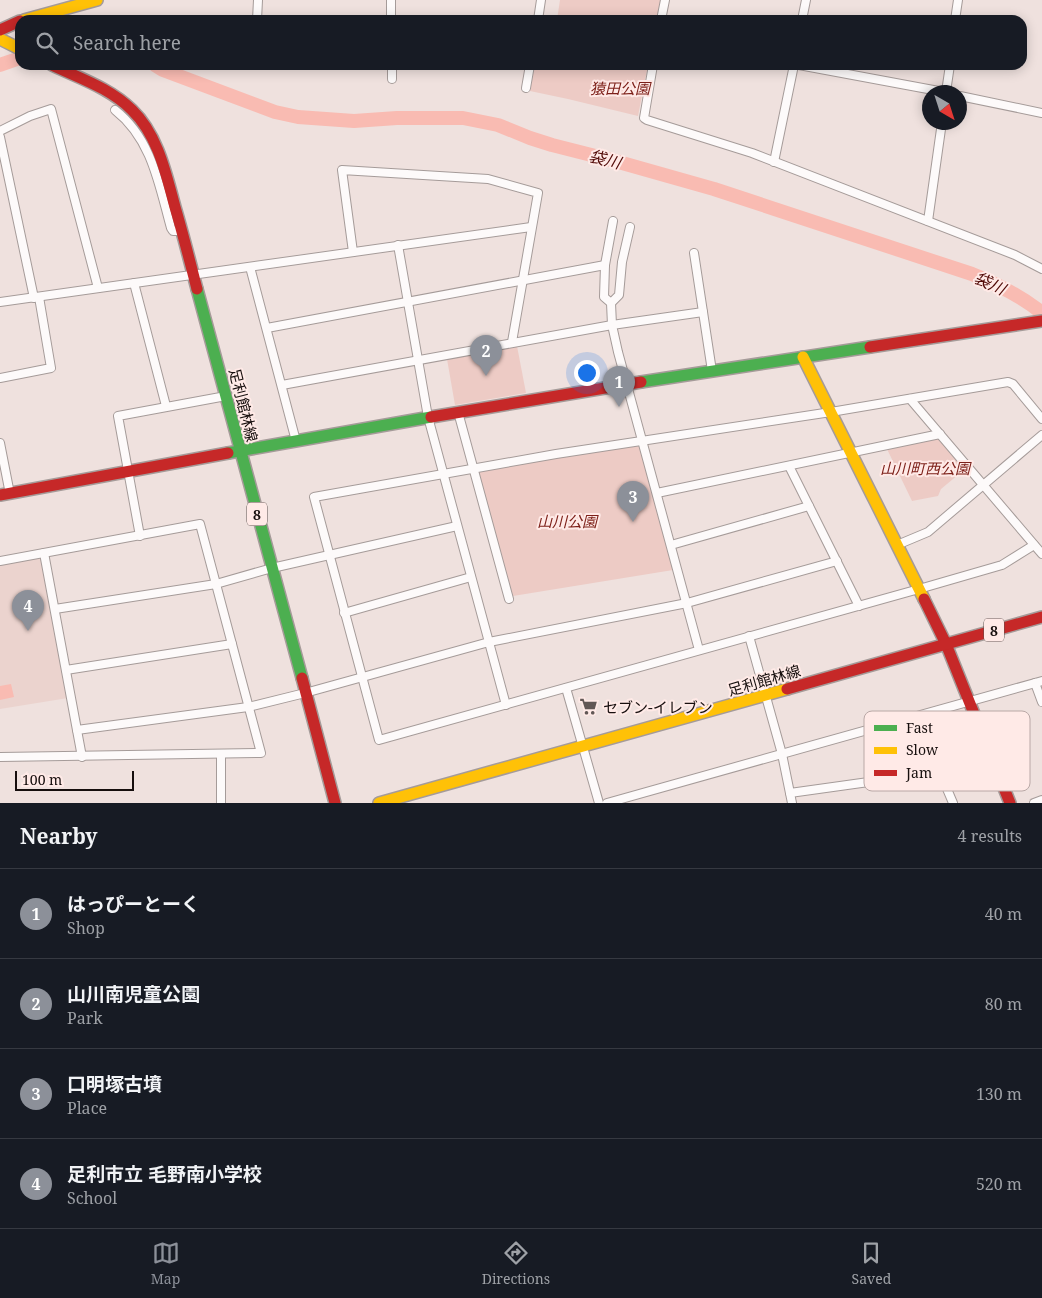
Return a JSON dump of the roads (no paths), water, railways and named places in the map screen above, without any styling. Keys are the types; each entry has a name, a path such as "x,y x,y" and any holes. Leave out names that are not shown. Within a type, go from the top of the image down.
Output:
{"street":[{"path":"42,15 97,0"},
{"path":"257,15 258,0"},
{"path":"391,0 391,15"},
{"path":"539,15 541,0"},
{"path":"662,15 665,0"},
{"path":"803,15 806,0"},
{"path":"956,15 958,0"},
{"path":"0,30 15,23"},
{"path":"0,39 15,46"},
{"name":"足利館林線","path":"62,70 105,91 133,110 140,118 156,148 182,231 335,803"},
{"path":"392,70 392,79"},
{"path":"526,88 529,70"},
{"path":"652,70 644,118 774,162 1015,255 1042,269"},
{"path":"774,162 793,70"},
{"path":"826,70 922,88"},
{"path":"946,85 949,70"},
{"path":"967,97 1042,113"},
{"path":"0,131 30,116 51,109 98,288"},
{"path":"115,110 141,138 156,173 171,228 173,231 182,231"},
{"path":"928,221 941,130"},
{"path":"0,138 52,368 0,378"},
{"path":"353,252 342,170 488,179 538,193 512,342"},
{"path":"613,221 606,265 604,297 611,303 612,325 626,384 699,650"},
{"path":"0,302 531,227"},
{"path":"611,303 619,295 622,262 630,227"},
{"path":"398,245 428,417 506,705"},
{"path":"694,253 712,371"},
{"path":"267,328 606,265"},
{"path":"250,267 296,441"},
{"path":"134,283 166,406"},
{"path":"282,385 512,342 703,312"},
{"path":"0,443 5,494 428,417 626,384 1042,321"},
{"path":"803,357 946,644 974,711"},
{"path":"1034,545 1002,565 919,590 379,740 314,498 474,469 1008,382 1013,384 1042,419"},
{"path":"140,536 118,416 226,396"},
{"path":"910,399 1042,554"},
{"path":"458,412 509,599"},
{"path":"656,493 940,434"},
{"path":"897,545 928,532 1042,435"},
{"path":"789,466 859,606"},
{"path":"671,545 809,506"},
{"path":"0,561 200,524 261,753 0,757"},
{"path":"55,609 216,584 272,568 457,526"},
{"path":"44,553 82,757"},
{"path":"77,730 248,707 489,642 687,603 837,561"},
{"path":"344,613 471,577"},
{"name":"足利館林線","path":"379,803 416,798 582,748 1042,617"},
{"path":"749,636 782,754 792,803"},
{"path":"66,670 232,644"},
{"path":"934,711 1038,682 1042,702"},
{"path":"566,688 599,803"},
{"path":"607,803 864,731"},
{"path":"221,754 221,803"},
{"path":"790,793 864,783"},
{"path":"948,791 953,803"},
{"path":"1005,791 1010,803"},
{"path":"1034,803 1042,800"}],"waterway":[{"name":"袋川","path":"0,65 15,60"},
{"name":"袋川","path":"163,70 275,112 298,117 354,121 397,118 463,118 498,125 552,145 714,189 972,274 1026,301 1042,313"}],"place":[{"name":"山川南児童公園","path":"486,376"},
{"name":"はっぴーとーく","path":"619,407"},
{"name":"口明塚古墳","path":"633,522"},
{"name":"足利市立 毛野南小学校","path":"28,631"},
{"name":"セブン-イレブン","path":"589,707"}],"park label":[{"name":"猿田公園","path":"620,88"},
{"name":"山川町西公園","path":"925,468"},
{"name":"山川公園","path":"567,521"}]}
